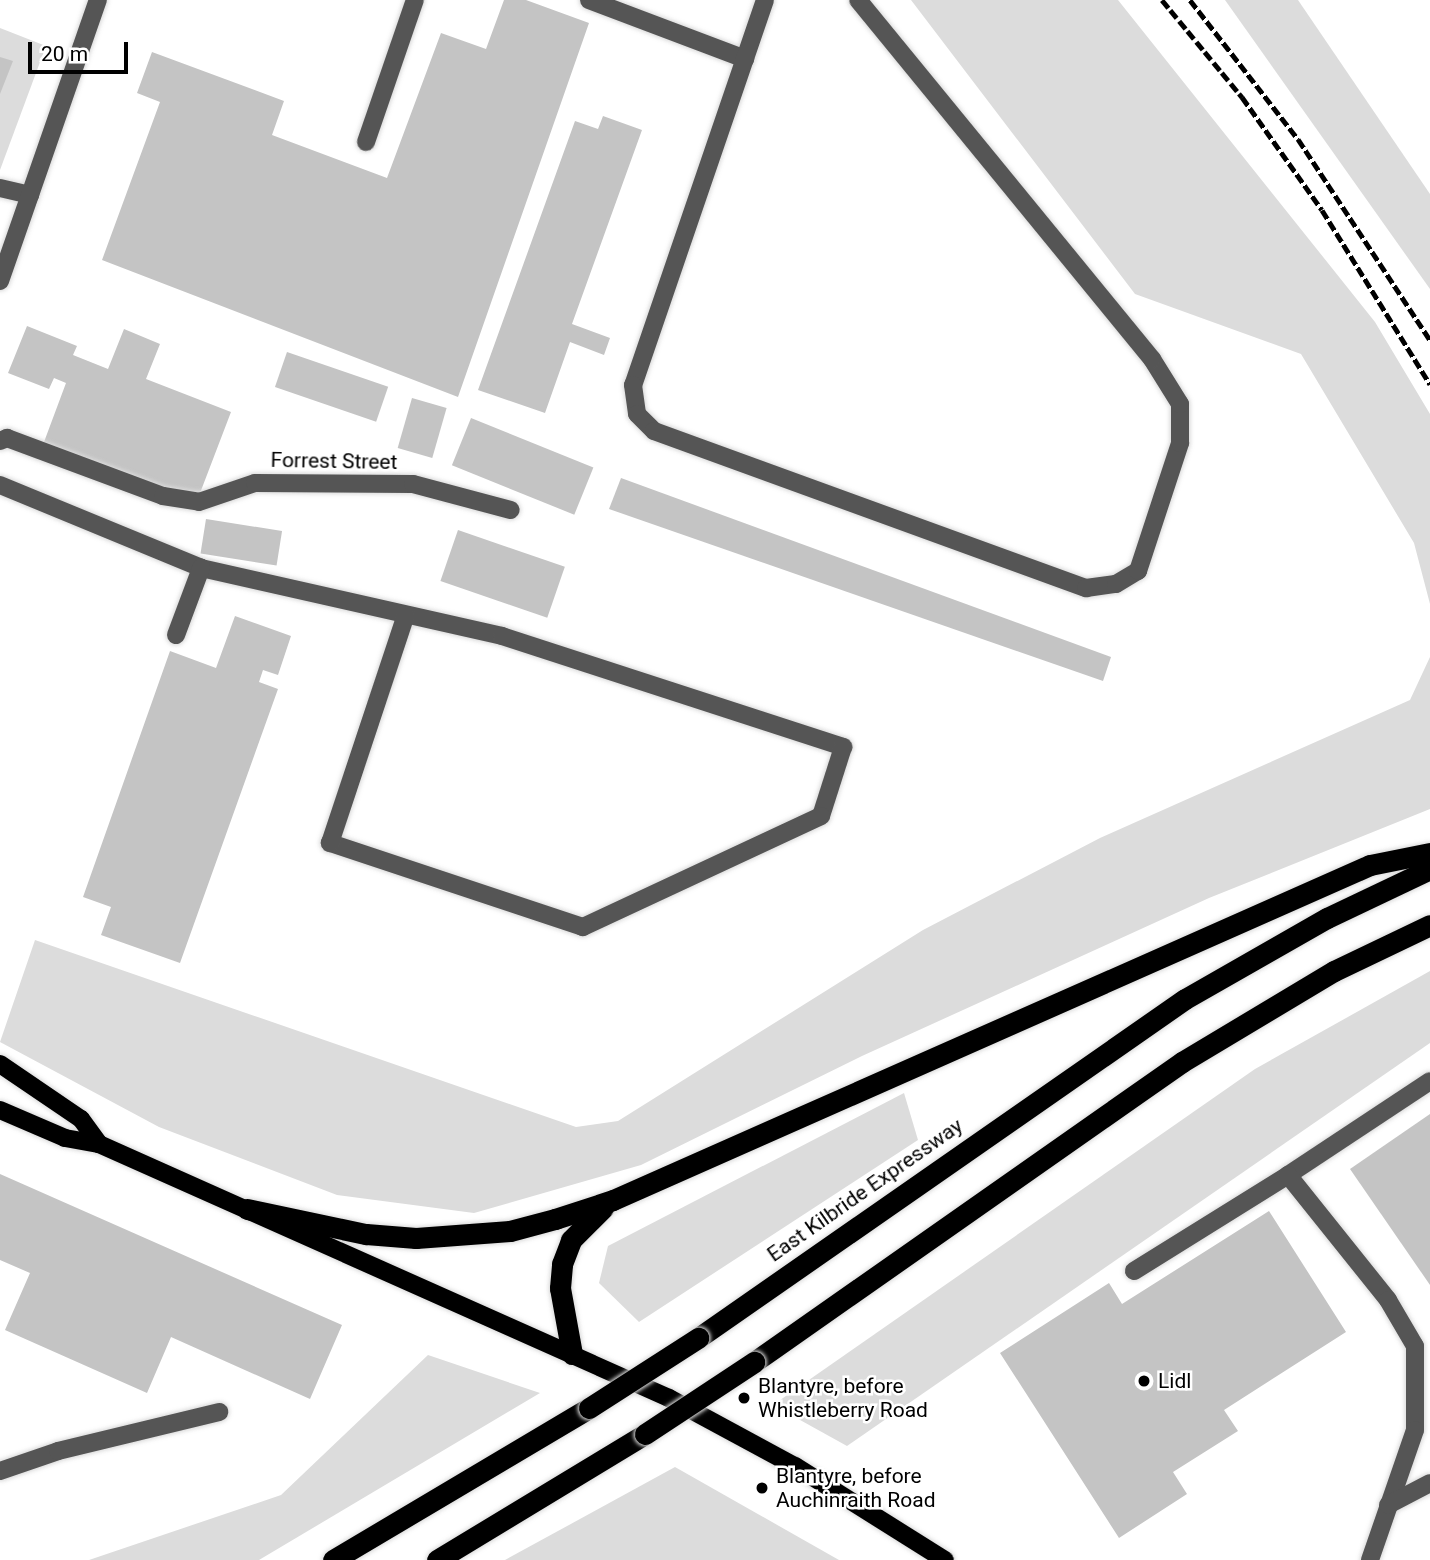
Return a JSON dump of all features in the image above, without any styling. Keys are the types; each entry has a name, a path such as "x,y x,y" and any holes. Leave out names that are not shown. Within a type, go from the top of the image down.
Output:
{"highway":[{"path":"247,1209 366,1234 439,1237 510,1231 613,1200 1370,865 1430,853"},
{"name":"East Kilbride Expressway","path":"332,1560 589,1408 698,1338 1185,999 1314,924 1430,869"},
{"path":"437,1560 645,1434 754,1362 1182,1062 1334,971 1430,925"},
{"path":"572,1354 560,1289 562,1264 582,1224 613,1200"}],"main road":[{"path":"0,1064 81,1119 99,1144"},
{"path":"0,1110 65,1139 99,1144 669,1398 795,1466 945,1560"}],"street":[{"path":"0,281 97,0"},
{"path":"366,142 415,0"},
{"path":"589,0 745,58"},
{"path":"765,0 632,385 638,414 654,431 1086,588 1116,584 1138,570 1180,443 1180,404 1152,359 858,0"},
{"path":"0,188 30,195"},
{"name":"Forrest Street","path":"0,441 7,438 163,496 199,502 255,482 413,484 511,510"},
{"path":"0,485 201,568 502,636 843,747 821,816 583,927 330,843 406,615"},
{"path":"176,635 201,568"},
{"path":"1134,1271 1288,1175 1430,1081"},
{"path":"1288,1175 1388,1300 1415,1346 1415,1430 1370,1560"},
{"path":"0,1471 58,1451 219,1412"},
{"path":"1388,1505 1430,1483"}],"shaded area":[{"path":"911,0 1118,0 1375,322 1430,414 1430,604 1414,543 1301,354 1135,294"},
{"path":"1225,0 1298,0 1430,194 1430,289"},
{"path":"0,28 46,46 0,170"},
{"path":"1430,657 1430,809 1209,898 862,1056 641,1165 474,1213 337,1195 159,1127 0,1042 35,940 576,1127 618,1121 923,930 1100,838 1410,700"},
{"path":"1430,971 1430,1043 847,1446 773,1405 1255,1069"},
{"path":"904,1093 918,1140 639,1322 599,1283 608,1246"},
{"path":"428,1355 540,1393 259,1560 89,1560 281,1495"},
{"path":"675,1467 839,1560 505,1560"}],"building":[{"path":"504,0 526,0 589,23 458,397 102,260 160,102 137,93 152,52 284,101 272,135 387,178 441,33 486,49"},
{"path":"0,57 13,61 0,94"},
{"path":"603,116 642,130 572,324 610,338 604,355 570,342 545,413 478,390 575,121 598,129"},
{"path":"27,326 77,346 73,355 108,369 124,329 160,344 146,379 231,412 197,501 44,442 66,383 54,378 49,389 8,373"},
{"path":"287,352 388,387 376,422 275,387"},
{"path":"412,398 447,408 432,458 398,448"},
{"path":"471,418 593,467 574,515 452,465"},
{"path":"621,478 1111,657 1103,681 609,509"},
{"path":"206,519 282,531 277,566 201,554"},
{"path":"458,530 565,567 547,618 440,581"},
{"path":"235,616 291,636 278,675 263,670 259,682 278,689 180,963 101,935 111,907 83,897 170,651 216,668"},
{"path":"1430,1114 1430,1285 1350,1169"},
{"path":"0,1174 342,1325 310,1399 171,1337 147,1393 5,1330 30,1273 0,1260"},
{"name":"Lidl","path":"1269,1211 1346,1332 1224,1410 1238,1431 1173,1472 1187,1494 1119,1538 1000,1353 1109,1283 1122,1304"}],"railway":[{"path":"1162,0 1242,97 1322,210 1430,384"},
{"path":"1190,0 1298,139 1430,340"}],"place":[{"name":"Lidl","path":"1144,1381"},
{"name":"Blantyre, before Whistleberry Road","path":"744,1398"},
{"name":"Blantyre, before Auchinraith Road","path":"762,1488"}]}
